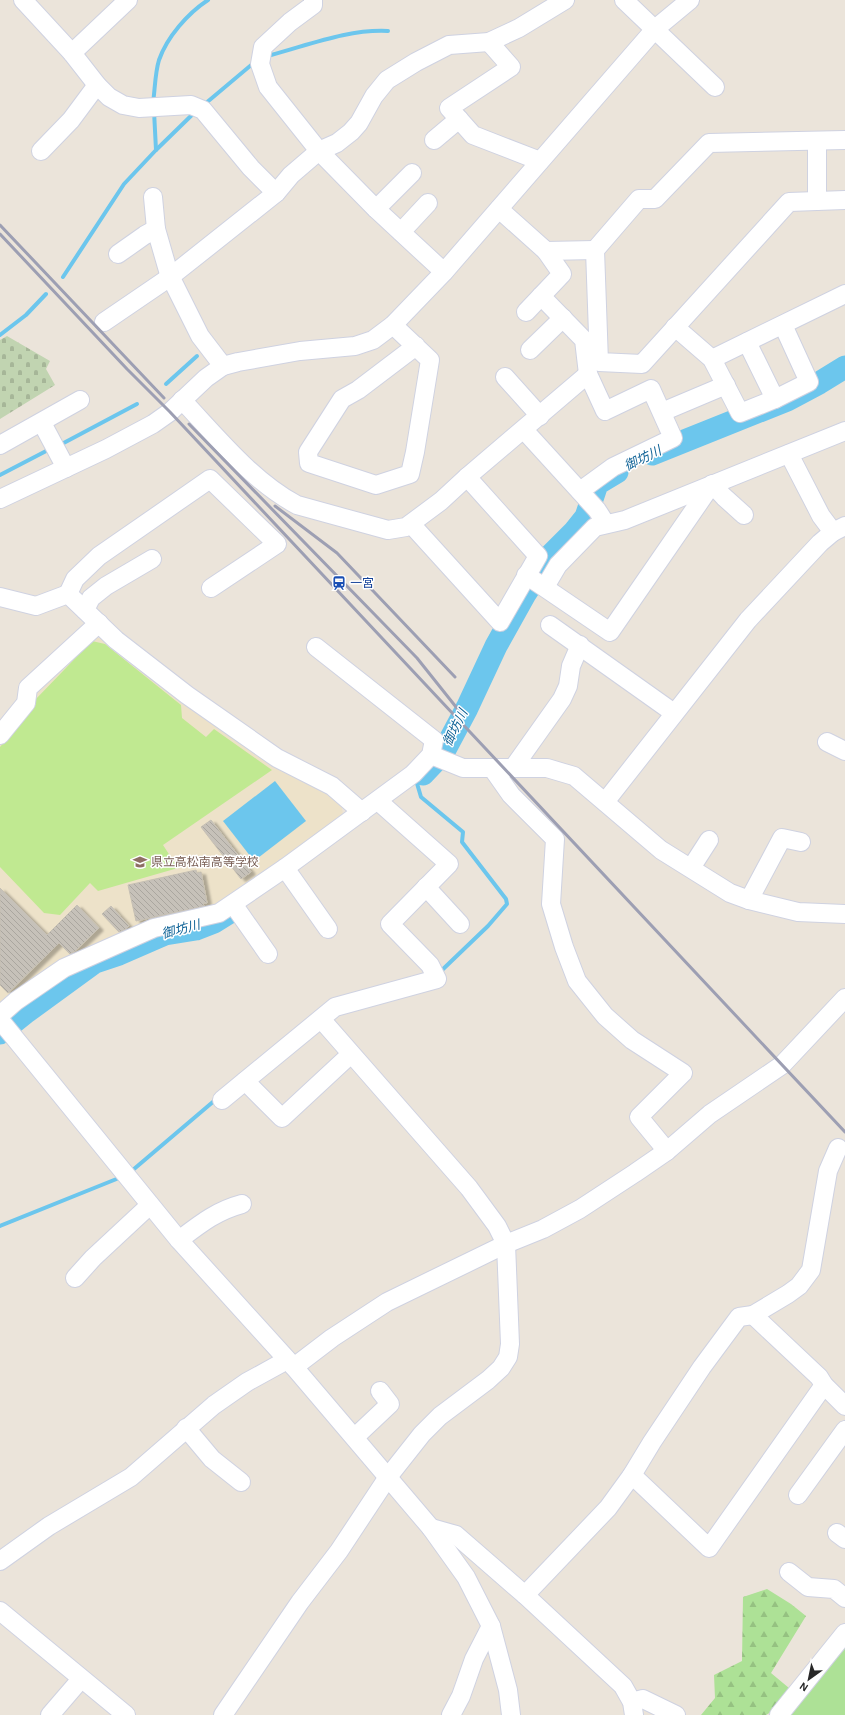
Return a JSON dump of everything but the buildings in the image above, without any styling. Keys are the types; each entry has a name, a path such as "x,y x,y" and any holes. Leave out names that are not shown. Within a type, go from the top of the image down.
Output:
{"street":[{"path":"23,0 74,51 97,85 109,97 123,105 139,108 191,105 202,110 251,168 276,193"},
{"path":"74,51 128,0"},
{"path":"313,0 313,4 290,22 263,47 260,64 268,86 319,151 376,209 444,272"},
{"path":"104,322 170,277 276,193 291,175 319,151 337,143 351,132 359,123 374,96 387,80 416,62 449,46 489,42 520,28 548,9 565,0"},
{"path":"624,0 715,87"},
{"path":"0,499 131,436 152,424 170,412 206,378 223,366 300,351 355,346 373,340 393,325 444,272 655,30 690,0"},
{"path":"489,42 511,67 449,108 473,135 540,161"},
{"path":"41,151 71,120 97,85"},
{"path":"434,140 459,119"},
{"path":"845,140 709,143 656,199 639,200 595,250 599,362 642,364 789,202 845,200"},
{"path":"817,141 817,201"},
{"path":"376,209 412,173"},
{"path":"153,197 156,229 170,277 200,336 223,366"},
{"path":"401,232 428,202"},
{"path":"499,209 546,251 562,274 526,312"},
{"path":"118,254 156,229"},
{"path":"546,251 595,250"},
{"path":"712,359 845,294"},
{"path":"541,296 584,340 588,374 605,411 652,389 673,438 613,468 582,493"},
{"path":"530,350 563,318"},
{"path":"393,325 416,346 430,360 410,474 376,485 309,463 308,452 342,399 358,390 416,346"},
{"path":"675,327 712,359 740,413 776,399 809,382 783,325"},
{"path":"747,342 776,399"},
{"path":"182,400 223,444 283,498 297,505 388,530 406,527 441,501 588,374"},
{"path":"505,377 540,416"},
{"path":"662,412 726,386"},
{"path":"0,445 42,423 80,400"},
{"path":"42,423 66,468"},
{"path":"524,430 582,493 601,517 625,520 845,431"},
{"path":"605,802 748,620 820,543 839,529 821,516 789,454"},
{"path":"467,477 538,556 537,582"},
{"path":"0,597 36,606 68,594 75,579 99,556 210,479 277,544 212,588"},
{"path":"537,582 601,628 610,632 712,484"},
{"path":"712,484 724,497 744,514"},
{"path":"411,524 500,622 537,582 558,566 595,527 601,517"},
{"path":"85,610 92,598 106,586 152,559"},
{"path":"68,594 116,640 187,695 277,758 332,786 362,812"},
{"path":"0,735 26,703 28,688 98,623"},
{"path":"550,625 674,713"},
{"path":"513,768 562,699 568,686 571,666 583,648 601,628"},
{"path":"316,648 434,740 435,757"},
{"path":"827,742 845,752"},
{"path":"435,757 463,768 547,768 574,776 661,850 730,893 749,900 798,912 845,914"},
{"path":"0,1015 16,1001 64,968 154,928 237,908 287,872 362,812 382,805 413,774 435,757"},
{"path":"492,768 511,795 555,839 551,904 564,947 577,981 606,1016 632,1040 683,1073 638,1117 667,1151"},
{"path":"222,1100 335,1007 437,979 430,965 390,924 449,864 382,805"},
{"path":"749,900 782,838 801,842"},
{"path":"691,868 709,840"},
{"path":"287,872 328,929"},
{"path":"426,887 460,924"},
{"path":"237,908 268,954"},
{"path":"0,1562 49,1526 131,1477 186,1428 232,1392 290,1363 387,1302 506,1244 543,1229 580,1209 635,1173 667,1151 710,1114 782,1065 845,998"},
{"path":"223,1715 300,1602 339,1551 388,1477 422,1434 440,1416 488,1380 501,1368 508,1357 510,1344 506,1244 496,1226 469,1188 320,1019"},
{"path":"0,1020 179,1240 355,1437 431,1528 466,1578 491,1626 508,1690 511,1715"},
{"path":"245,1081 282,1118 351,1054"},
{"path":"525,1594 608,1508 632,1476 652,1442 739,1316 753,1315 788,1294 798,1286 811,1270 828,1171 838,1148"},
{"path":"179,1240 207,1219 226,1208 242,1204"},
{"path":"75,1278 93,1258 150,1205"},
{"path":"753,1315 819,1377 824,1385 845,1406"},
{"path":"632,1476 709,1548 824,1385"},
{"path":"355,1437 390,1404 380,1390"},
{"path":"186,1428 212,1459 241,1482"},
{"path":"798,1495 845,1430"},
{"path":"431,1528 456,1535 525,1594 623,1686 633,1709 643,1699 676,1715"},
{"path":"789,1572 808,1587 834,1589 845,1598"},
{"path":"0,1611 126,1715"},
{"path":"451,1715 461,1696 474,1659 491,1626"},
{"path":"779,1715 845,1633"},
{"path":"50,1715 81,1679"}],"shaded area":[{"name":"県立高松南高等学校","path":"91,637 105,639 264,760 310,782 341,801 343,815 218,910 150,925 0,1011 0,744 27,713 26,707 41,683"}],"green space":[{"path":"7,336 50,361 46,369 55,385 0,419 0,340"},
{"name":"県立高松南高等学校","path":"92,641 105,644 181,705 182,718 206,737 214,729 272,770 163,845 178,868 98,891 90,883 60,915 44,913 0,867 0,747 36,704 34,701"},
{"path":"767,1589 791,1604 806,1616 771,1673 789,1688 771,1712 766,1715 701,1715 715,1698 714,1675 742,1661 743,1597"},
{"path":"845,1633 845,1715 779,1715"}],"water":[{"path":"275,781 306,821 254,861 223,821"}],"waterway":[{"path":"153,103 159,60 167,43 179,26 200,5 208,0"},
{"path":"271,55 343,35 358,32 388,31"},
{"path":"206,103 256,61"},
{"path":"63,277 124,184 156,150 154,111"},
{"path":"156,150 195,112"},
{"path":"0,335 26,315 46,294"},
{"path":"166,384 197,356"},
{"name":"御坊川","path":"652,454 787,400 845,367"},
{"path":"58,446 137,404"},
{"path":"0,475 50,449"},
{"name":"御坊川","path":"423,774 443,753 467,708 496,646 525,594 550,556 574,532 586,517 597,484 617,472"},
{"path":"416,780 421,797 463,832 462,842 506,899 507,904 488,926 440,972"},
{"name":"御坊川","path":"0,1033 95,962 119,954 165,934 196,929 214,922 230,912"},
{"path":"134,1169 214,1101"},
{"path":"0,1226 119,1178"}],"railway":[{"path":"0,225 164,398"},
{"path":"0,234 127,369 170,412 845,1132"},
{"path":"189,424 417,658 464,717"},
{"path":"275,506 337,553 455,677"}],"place":[{"name":"一宮","path":"339,583"},
{"name":"県立高松南高等学校","path":"140,862"}]}
